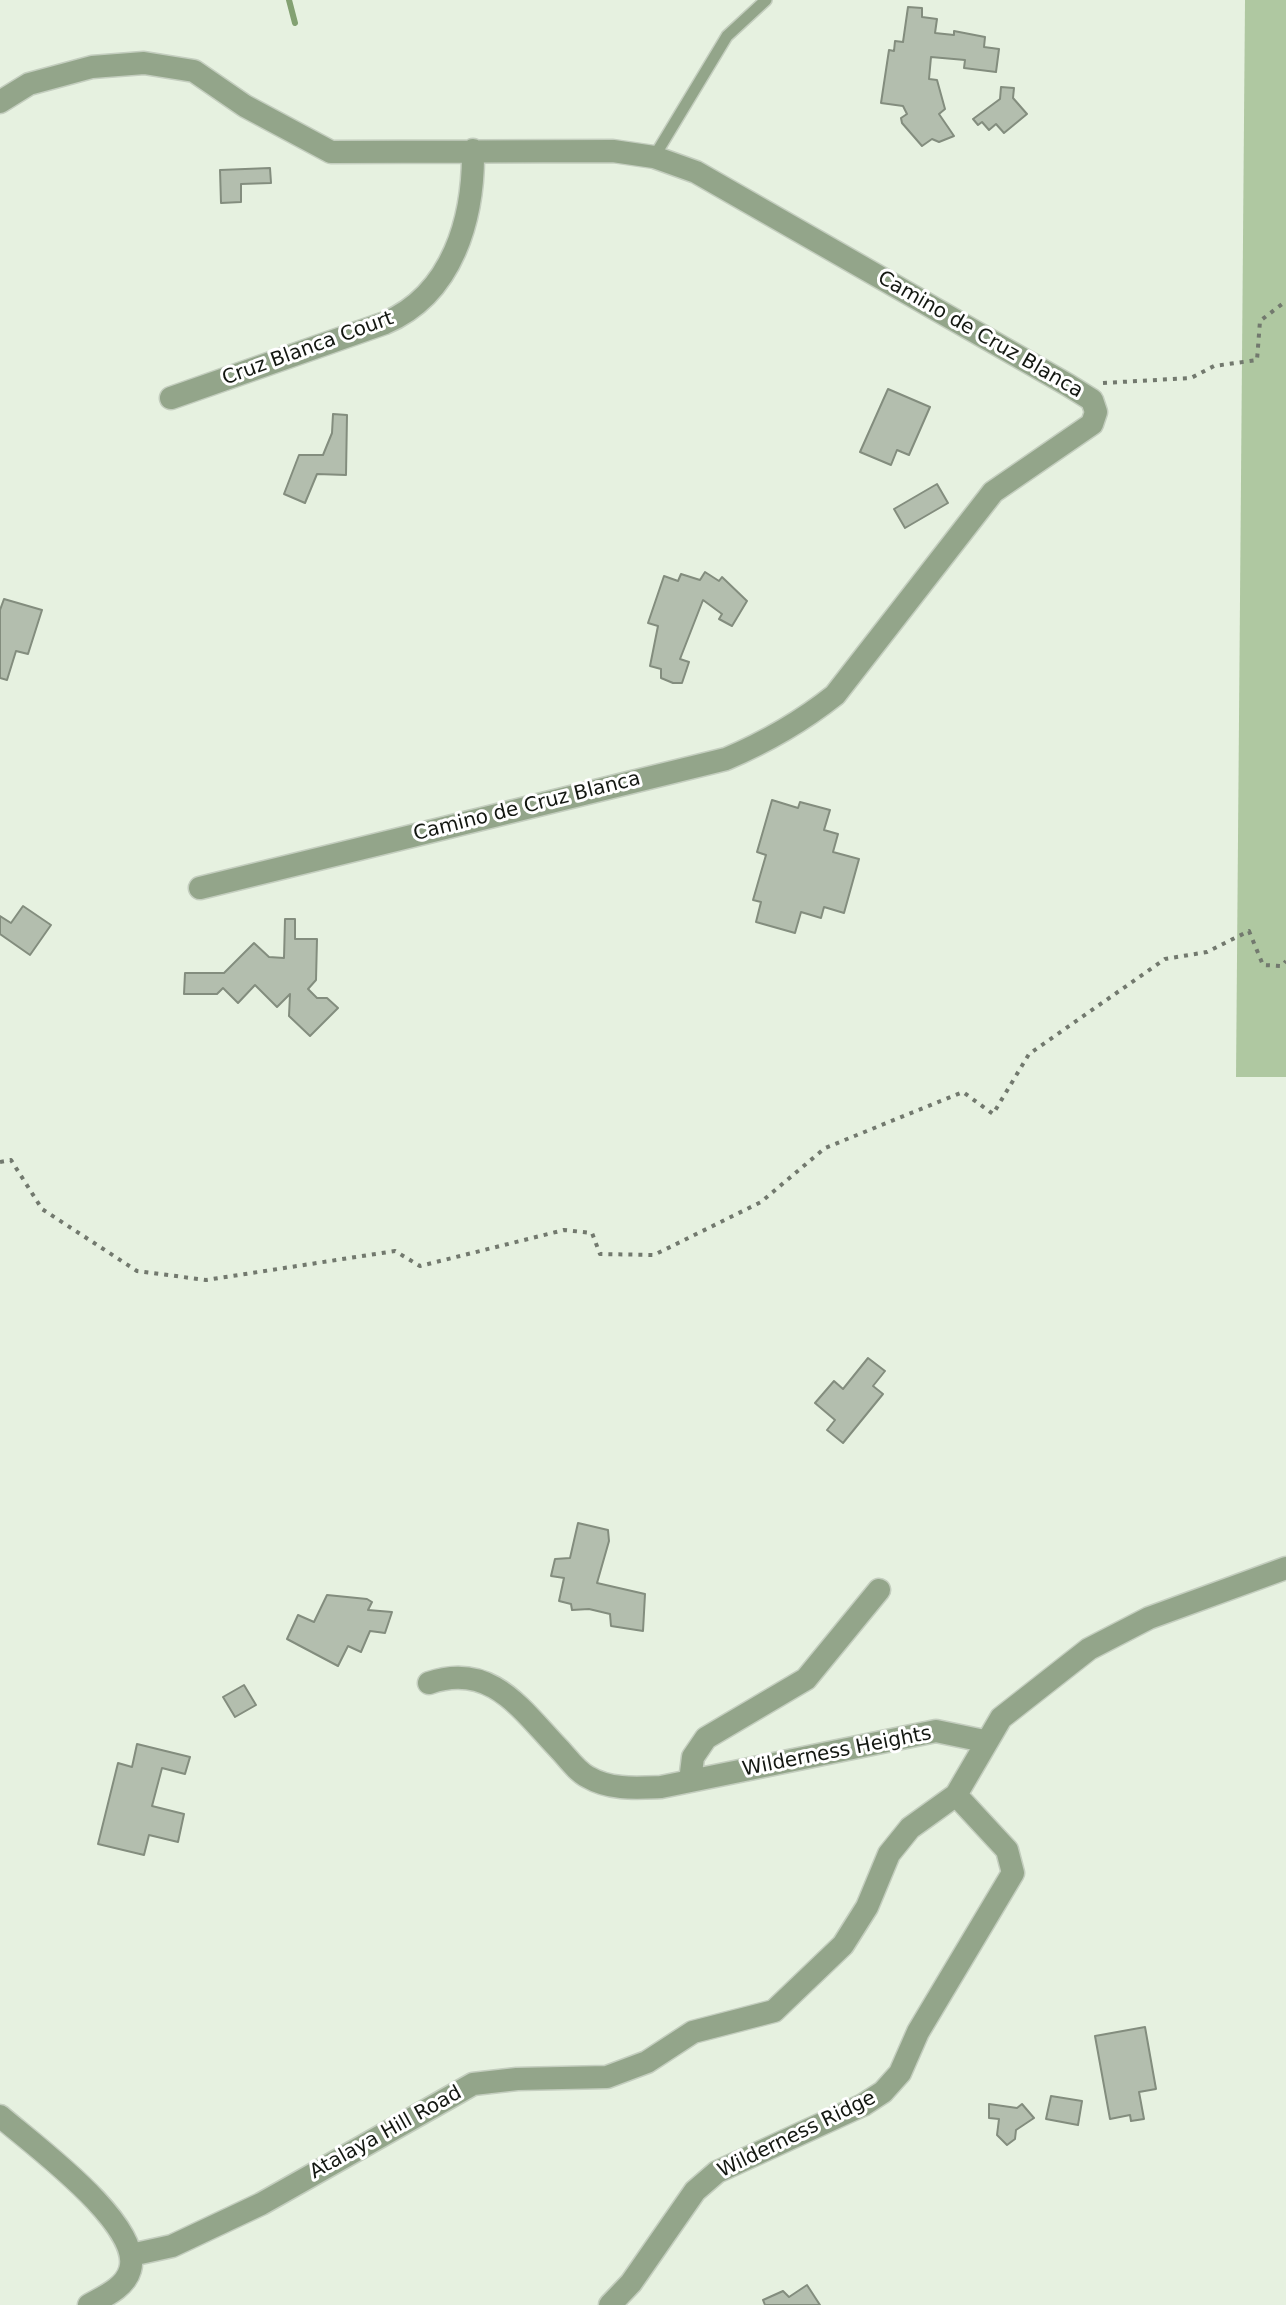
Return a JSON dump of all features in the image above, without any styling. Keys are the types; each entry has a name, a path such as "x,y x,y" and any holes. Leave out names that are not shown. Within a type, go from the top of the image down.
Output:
{"street":[{"name":"Camino de Cruz Blanca","path":"0,102 29,84 92,67 144,63 194,71 245,106 331,152 601,150 654,157 696,172 1068,385 1092,400 1096,412 1092,424 993,492 835,695 765,742 726,759 200,888"},
{"name":"Cruz Blanca Court","path":"171,398 385,323 408,313 430,295 452,257 469,211 473,150"},
{"name":"Atalaya Hill Road","path":"131,2255 172,2246 261,2204 473,2084 517,2079 607,2077 647,2062 693,2032 774,2011 843,1945 867,1907 889,1854 910,1828 956,1795 984,1741 1001,1718 1089,1649 1149,1618 1286,1568"},
{"path":"690,1781 693,1757 706,1738 737,1723 806,1679 879,1590"},
{"name":"Wilderness Heights","path":"429,1683 450,1676 479,1678 496,1687 585,1776 604,1785 661,1787 936,1731 984,1741"},
{"name":"Wilderness Ridge","path":"610,2305 631,2283 695,2191 717,2172 863,2105 900,2073 918,2032 1013,1873 1007,1850 956,1795"},
{"path":"0,2116 103,2207 125,2237 131,2255 130,2269 123,2283 89,2305"}],"lane":[{"path":"654,157 727,36 766,0"}],"path":[{"path":"1068,385 1191,378 1214,366 1257,360 1260,321 1286,301"},
{"path":"0,1162 11,1160 42,1209 137,1271 206,1280 395,1251 420,1266 564,1230 592,1233 600,1254 654,1255 761,1202 825,1148 963,1092 993,1114 1029,1054 1165,959 1207,952 1249,931 1263,965 1282,966 1286,961"}],"green space":[{"path":"1245,0 1286,0 1286,1077 1236,1077"}],"building":[{"path":"908,7 922,8 922,17 937,19 935,33 954,35 954,31 985,37 984,47 999,49 996,72 964,68 965,60 931,57 929,79 937,80 945,109 939,114 954,136 939,142 932,139 922,146 902,123 901,118 907,114 903,106 881,103 889,50 894,51 895,41 903,42"},
{"path":"1001,87 1014,88 1013,98 1027,114 1004,133 996,124 989,130 982,122 978,125 973,119 1000,99"},
{"path":"270,168 271,183 241,184 241,202 221,203 220,170"},
{"path":"888,389 930,407 909,455 897,450 891,465 860,452"},
{"path":"333,414 347,415 346,475 317,474 305,503 284,494 299,455 323,455 332,433"},
{"path":"937,484 948,503 905,528 894,509"},
{"path":"705,572 719,581 722,577 747,601 732,626 719,619 722,614 703,600 680,659 689,662 682,683 673,683 661,678 661,669 650,666 658,626 648,623 664,576 678,581 681,574 700,580"},
{"path":"4,599 42,610 28,654 16,651 7,680 0,678 0,610"},
{"path":"772,800 798,808 800,802 830,810 824,830 838,834 833,852 859,859 844,913 824,907 821,918 801,912 795,933 756,922 761,902 753,900 766,855 757,852"},
{"path":"23,906 51,925 30,955 0,934 0,916 11,923"},
{"path":"285,919 295,919 295,939 317,939 316,980 308,989 317,998 327,998 338,1008 310,1036 289,1016 290,994 277,1007 255,985 238,1003 223,988 217,994 184,994 185,973 224,973 254,943 269,957 284,958"},
{"path":"868,1358 885,1371 873,1386 883,1394 843,1443 827,1430 835,1420 815,1403 834,1381 843,1389"},
{"path":"578,1523 608,1530 609,1541 597,1583 645,1594 643,1631 611,1626 610,1614 589,1609 572,1610 571,1604 559,1601 564,1578 551,1576 555,1559 570,1558"},
{"path":"327,1595 367,1599 372,1602 368,1610 392,1612 385,1633 370,1631 361,1652 348,1646 338,1666 287,1639 298,1615 314,1622"},
{"path":"244,1685 256,1705 235,1717 223,1697"},
{"path":"137,1744 190,1757 185,1774 162,1768 152,1806 184,1814 178,1842 149,1835 144,1855 98,1844 118,1763 132,1767"},
{"path":"1145,2027 1156,2089 1139,2092 1144,2119 1131,2121 1130,2115 1110,2119 1095,2036"},
{"path":"1051,2096 1082,2101 1078,2125 1046,2119"},
{"path":"989,2104 1017,2108 1022,2104 1034,2118 1016,2130 1015,2139 1007,2145 997,2135 999,2119 989,2118"},
{"path":"807,2285 820,2305 765,2305 763,2300 783,2291 789,2297"}],"waterway":[{"path":"289,0 295,23"}]}
